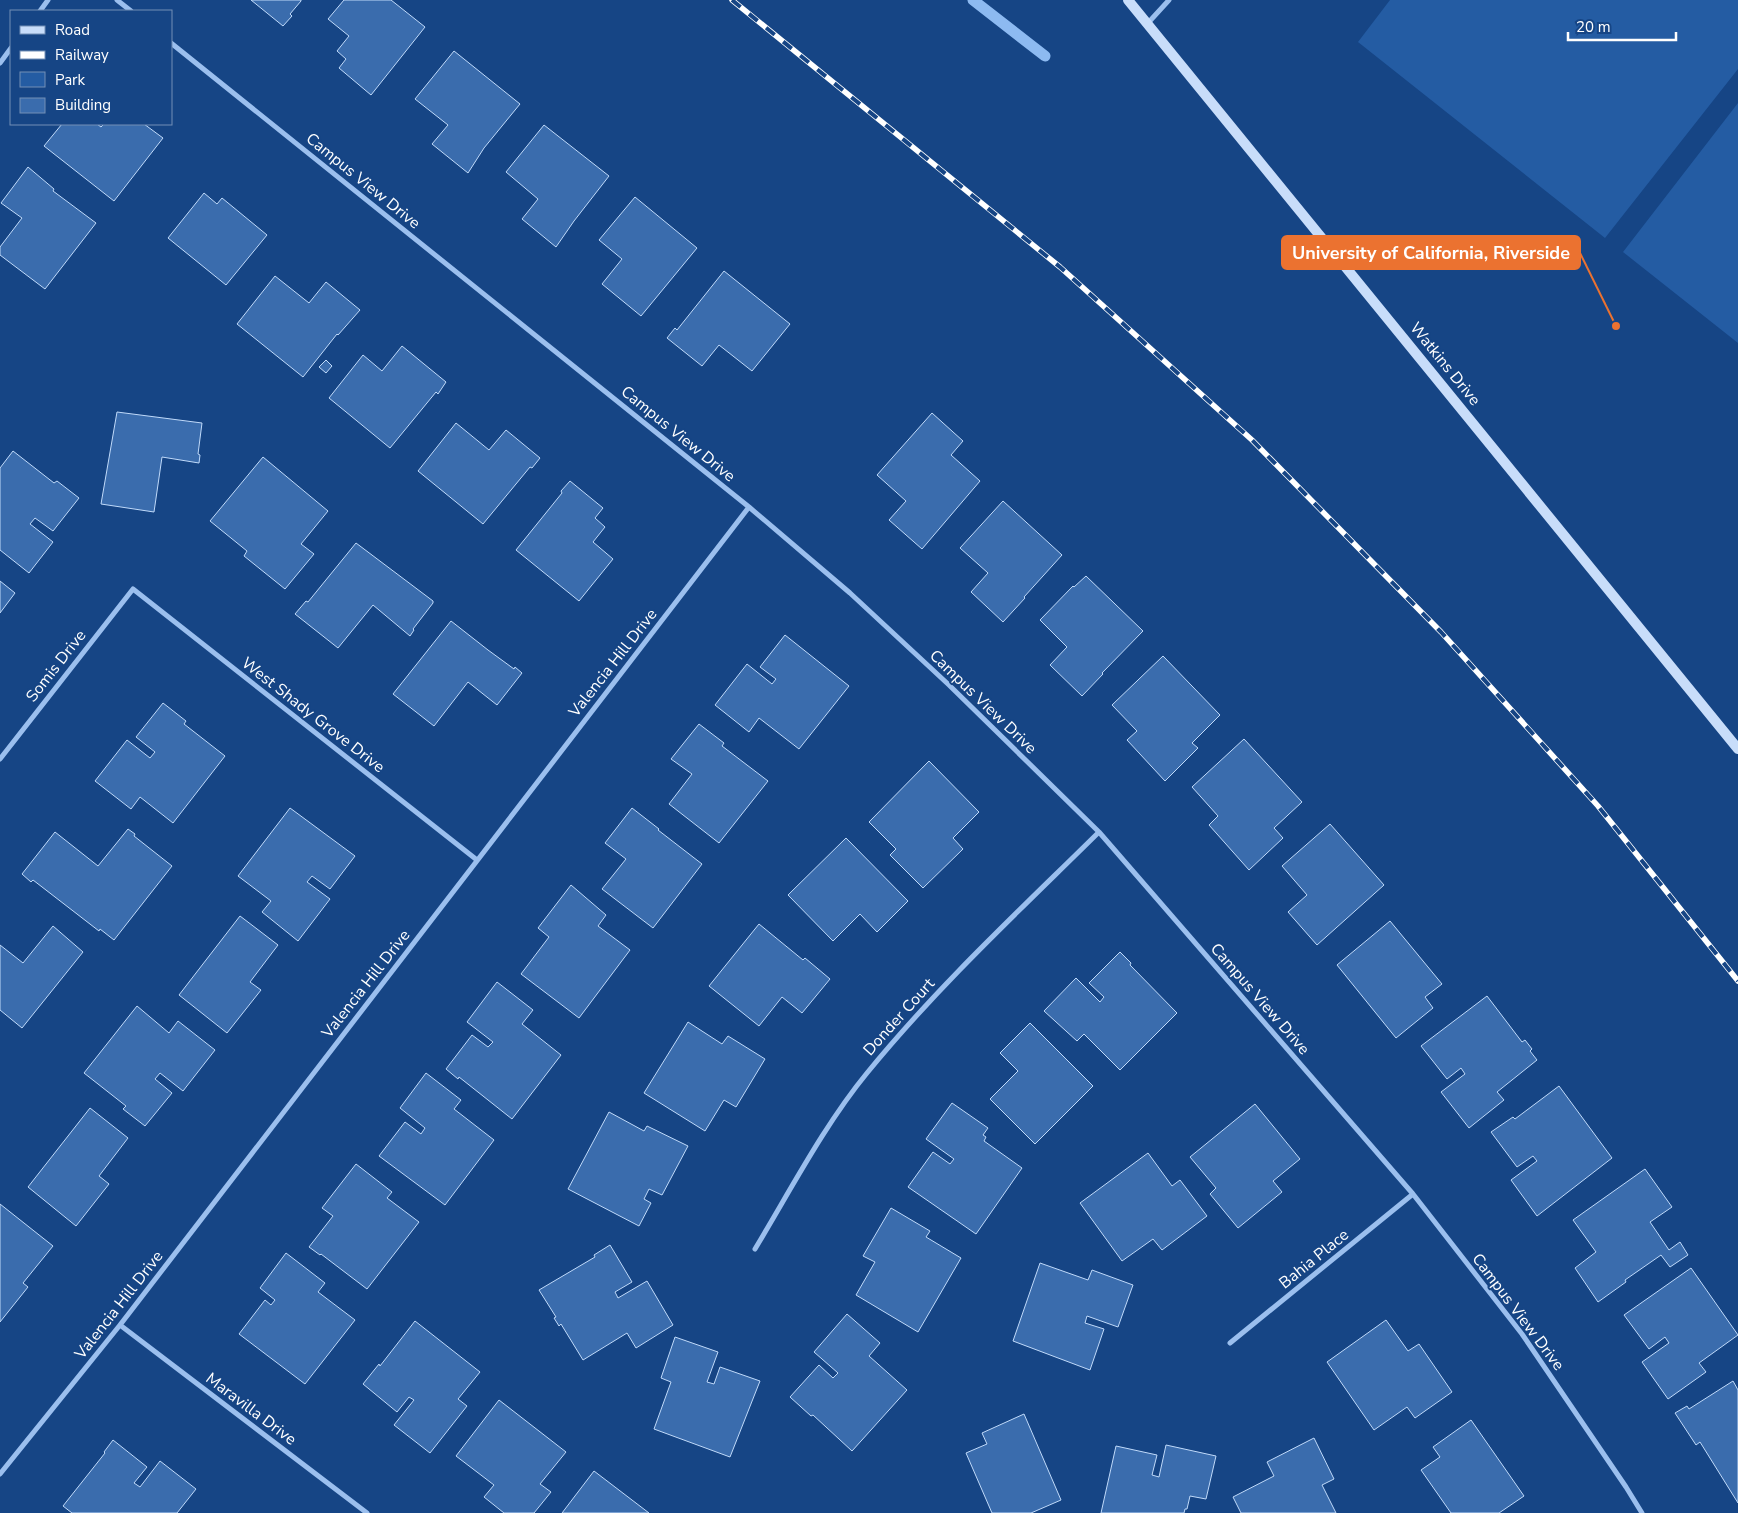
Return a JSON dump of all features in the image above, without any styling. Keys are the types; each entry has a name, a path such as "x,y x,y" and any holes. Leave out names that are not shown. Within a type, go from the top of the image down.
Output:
{"main road":[{"name":"Watkins Drive","path":"1128,0 1738,749"}],"street":[{"path":"117,0 130,10"},
{"path":"1148,23 1169,0"},
{"name":"Campus View Drive","path":"172,45 749,507 850,593 942,679 1099,832 1413,1194 1522,1334 1642,1513"},
{"path":"0,63 10,49"},
{"name":"Valencia Hill Drive","path":"0,1474 120,1325 749,507"},
{"name":"West Shady Grove Drive","path":"133,589 477,860"},
{"name":"Somis Drive","path":"0,759 133,589"},
{"name":"Donder Court","path":"755,1249 830,1125 866,1074 935,995 1099,832"},
{"name":"Bahia Place","path":"1230,1344 1413,1194"},
{"name":"Maravilla Drive","path":"120,1325 367,1513"}],"green space":[{"path":"1390,0 1738,0 1738,69 1605,238 1358,42"},
{"path":"1738,103 1738,343 1623,252"}],"building":[{"path":"251,0 301,0 301,1 283,26"},
{"path":"344,0 391,0 425,27 371,95 339,68 346,59 337,51 349,36 328,19"},
{"path":"454,51 520,104 484,148 468,173 432,144 448,125 415,99"},
{"path":"61,125 98,125 101,127 103,125 145,125 163,138 114,201 44,146"},
{"path":"544,125 609,176 556,247 522,219 538,199 506,172"},
{"path":"28,167 54,189 53,191 96,223 45,289 0,255 0,247 22,218 1,203"},
{"path":"204,193 217,204 222,198 267,235 226,285 168,238"},
{"path":"635,197 697,248 641,316 602,284 622,259 599,240"},
{"path":"724,271 790,324 752,371 719,345 702,366 667,338 675,328 677,330"},
{"path":"275,276 309,303 326,282 360,310 337,334 303,377 237,324"},
{"path":"402,346 446,382 438,394 436,392 390,448 329,398 363,355 382,371"},
{"path":"326,360 332,366 326,373 319,367"},
{"path":"117,412 202,423 198,454 200,455 199,463 162,457 154,512 101,504"},
{"path":"932,413 963,441 951,455 980,481 922,549 889,520 906,501 877,475"},
{"path":"456,423 489,450 506,430 540,458 532,468 530,467 483,524 418,471"},
{"path":"13,451 54,483 57,481 79,498 53,531 35,518 30,524 53,542 29,573 0,550 0,468"},
{"path":"263,457 328,511 301,544 314,554 285,589 244,556 247,551 210,521"},
{"path":"570,481 603,508 595,518 605,527 593,542 613,559 579,601 516,550"},
{"path":"1003,501 1062,555 1003,622 971,592 988,573 960,548"},
{"path":"356,543 433,601 410,636 373,605 338,648 295,614 306,601 308,602"},
{"path":"1086,576 1143,631 1082,696 1050,665 1067,647 1040,620 1073,586"},
{"path":"0,581 15,593 0,613"},
{"path":"451,621 488,650 522,673 497,705 468,682 434,726 393,694"},
{"path":"785,635 849,686 799,749 759,718 749,732 715,705 747,664 772,684 776,679 760,667"},
{"path":"1163,656 1220,715 1192,743 1198,748 1165,781 1127,740 1137,731 1112,705"},
{"path":"163,703 186,721 184,724 225,756 173,823 140,797 131,809 95,781 127,740 150,758 155,752 136,737"},
{"path":"699,724 724,743 722,746 768,781 719,843 669,804 692,774 671,759"},
{"path":"1244,739 1302,802 1274,828 1283,838 1249,870 1209,825 1218,816 1192,787"},
{"path":"929,761 979,812 953,838 963,849 923,888 890,855 896,849 869,822"},
{"path":"290,808 355,856 330,889 312,876 307,882 330,899 298,941 262,912 271,901 238,876"},
{"path":"632,808 702,864 653,928 602,889 626,859 605,843"},
{"path":"1330,824 1384,885 1317,945 1288,912 1307,895 1282,866"},
{"path":"128,829 172,866 114,940 100,929 99,931 33,880 31,882 22,874 55,832 98,866"},
{"path":"846,838 908,901 877,932 860,914 833,941 788,895"},
{"path":"571,885 606,915 598,926 630,950 579,1018 521,974 549,937 538,928"},
{"path":"240,916 278,945 250,982 261,990 227,1033 179,995"},
{"path":"1390,921 1442,984 1425,997 1433,1008 1396,1038 1337,965"},
{"path":"759,924 803,960 805,958 830,979 802,1013 782,997 759,1026 709,986"},
{"path":"53,926 83,952 22,1028 0,1010 0,945 23,963"},
{"path":"1120,952 1131,963 1130,965 1177,1013 1120,1070 1084,1034 1077,1041 1044,1011 1076,978 1100,1002 1104,997 1089,983"},
{"path":"497,982 533,1010 522,1024 561,1055 512,1119 446,1069 472,1035 488,1047 493,1042 467,1022"},
{"path":"1487,996 1522,1042 1525,1040 1537,1060 1497,1092 1504,1100 1469,1128 1441,1092 1465,1074 1461,1068 1447,1079 1421,1046"},
{"path":"137,1006 169,1033 178,1021 215,1050 183,1091 160,1073 155,1079 172,1093 145,1126 123,1109 126,1106 84,1073"},
{"path":"688,1022 722,1044 728,1036 765,1059 736,1107 724,1100 705,1131 644,1093"},
{"path":"1030,1023 1093,1086 1035,1144 990,1099 1018,1071 1000,1053"},
{"path":"426,1073 461,1100 454,1109 494,1140 445,1205 379,1156 405,1122 421,1134 425,1128 400,1108"},
{"path":"1559,1086 1612,1158 1537,1216 1511,1180 1537,1161 1533,1156 1517,1167 1491,1132 1513,1117 1515,1119"},
{"path":"952,1103 988,1128 983,1135 986,1137 984,1141 1022,1168 976,1234 908,1187 933,1152 950,1164 954,1159 926,1139"},
{"path":"1255,1104 1300,1159 1273,1181 1282,1192 1238,1228 1210,1194 1216,1188 1190,1157"},
{"path":"90,1108 128,1138 99,1176 109,1184 76,1226 28,1187"},
{"path":"609,1112 644,1131 647,1126 688,1146 662,1195 649,1189 644,1199 651,1203 639,1226 568,1189"},
{"path":"1148,1153 1172,1186 1180,1180 1207,1216 1162,1250 1153,1239 1122,1261 1080,1203"},
{"path":"356,1164 392,1192 387,1198 419,1222 367,1289 309,1247 333,1216 322,1208"},
{"path":"1645,1169 1672,1207 1650,1222 1669,1250 1680,1242 1688,1255 1670,1267 1661,1255 1598,1302 1575,1268 1596,1252 1573,1220"},
{"path":"0,1204 53,1246 23,1283 28,1287 0,1322"},
{"path":"891,1208 930,1231 926,1237 961,1258 918,1332 856,1295 875,1262 863,1256"},
{"path":"610,1245 632,1282 615,1292 618,1298 647,1281 673,1325 636,1348 627,1333 583,1360 561,1324 559,1326 554,1318 556,1317 539,1290 595,1257 594,1255"},
{"path":"286,1253 325,1283 318,1292 355,1320 305,1384 239,1334 265,1300 271,1305 275,1300 260,1288"},
{"path":"1040,1263 1088,1280 1092,1270 1133,1285 1118,1327 1087,1316 1085,1323 1104,1329 1090,1370 1013,1341"},
{"path":"1691,1268 1738,1335 1699,1363 1706,1372 1668,1399 1642,1362 1669,1343 1665,1337 1649,1349 1624,1315"},
{"path":"847,1314 880,1343 869,1356 907,1390 852,1451 813,1415 811,1416 790,1397 819,1365 833,1378 838,1373 814,1352"},
{"path":"1386,1320 1408,1351 1419,1344 1452,1392 1415,1418 1407,1407 1374,1430 1327,1362"},
{"path":"415,1321 480,1372 458,1399 467,1406 430,1453 394,1425 414,1400 409,1397 397,1412 363,1384 379,1364 380,1366"},
{"path":"675,1337 718,1352 707,1382 714,1384 720,1367 760,1381 730,1457 654,1429 671,1382 661,1378"},
{"path":"1733,1381 1738,1390 1738,1503 1700,1442 1696,1445 1675,1413 1687,1406 1689,1409"},
{"path":"499,1400 566,1452 540,1484 551,1492 534,1513 504,1513 484,1497 494,1485 456,1456"},
{"path":"1024,1414 1061,1500 1031,1513 992,1513 966,1453 987,1444 982,1433"},
{"path":"1471,1420 1524,1496 1499,1513 1451,1513 1421,1470 1440,1457 1433,1447"},
{"path":"1314,1438 1334,1479 1322,1485 1336,1513 1241,1513 1233,1497 1274,1476 1267,1462"},
{"path":"113,1440 147,1467 134,1483 140,1487 160,1461 196,1489 177,1513 72,1513 63,1506"},
{"path":"1166,1445 1216,1456 1206,1499 1190,1496 1184,1513 1101,1513 1116,1446 1157,1455 1152,1475 1159,1477"},
{"path":"594,1471 649,1513 562,1513"}],"waterway":[{"path":"973,0 1045,56"}],"railway":[{"path":"732,0 1060,267 1252,440 1441,632 1598,806 1738,981"}],"place":[{"name":"University of California, Riverside","path":"1616,326"}]}
